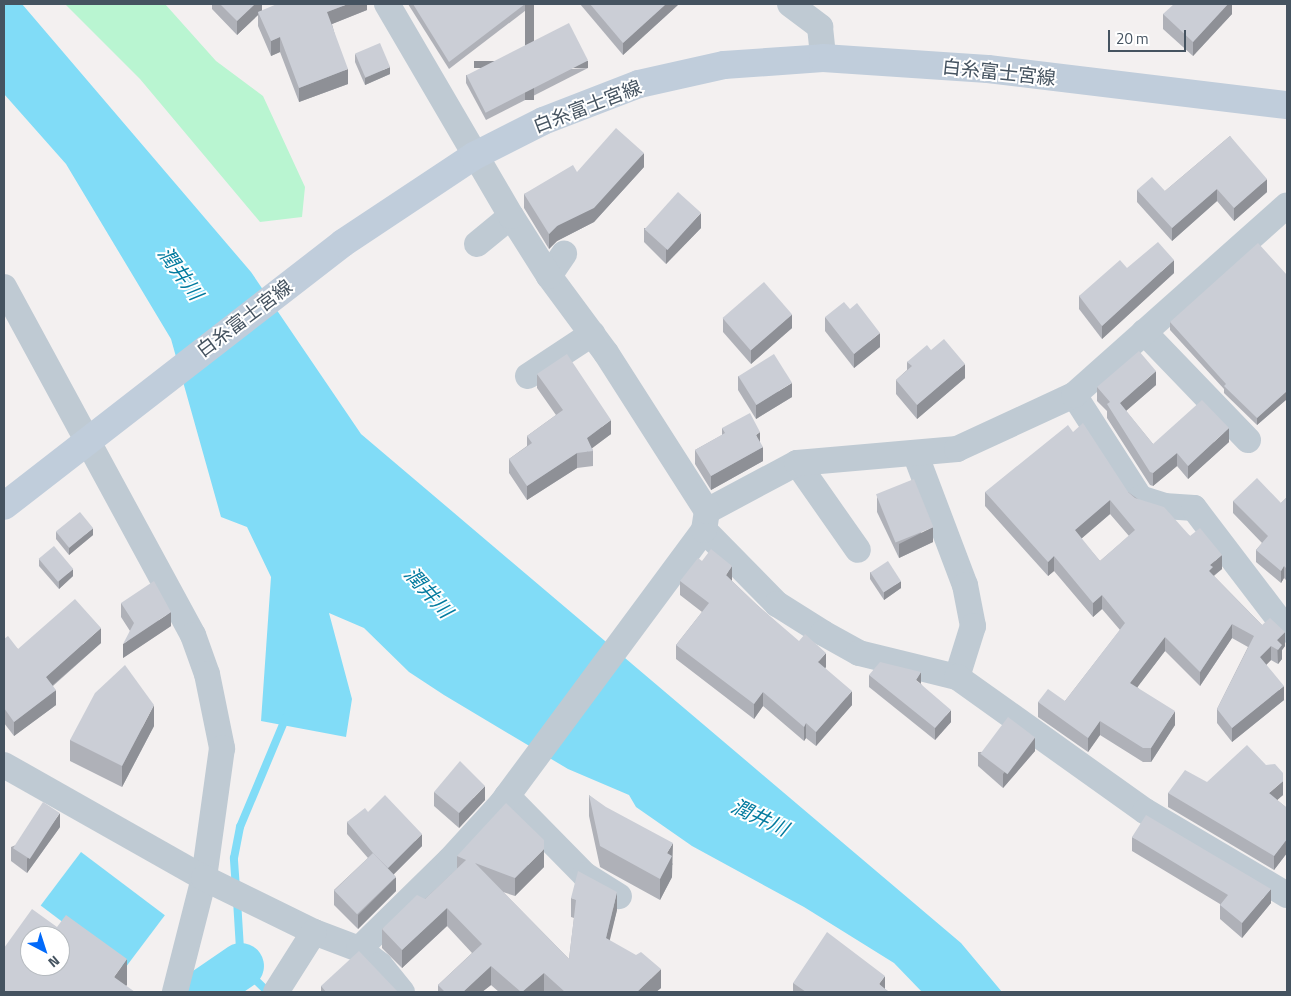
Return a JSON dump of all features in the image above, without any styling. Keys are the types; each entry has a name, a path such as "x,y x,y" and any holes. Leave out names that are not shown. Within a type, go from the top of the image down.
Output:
{"main road":[{"name":"白糸富士宮線","path":"4,506 342,243 474,156 543,122 639,84 724,65 824,58 988,69 1287,105"}],"street":[{"path":"387,4 474,156 549,276 592,334 705,520 777,604 859,653 957,677 1145,811 1287,895"},
{"path":"790,4 820,27 824,58"},
{"path":"360,950 449,861 507,796 642,617 705,520 798,463 957,449 1074,395 1287,205"},
{"path":"477,244 511,216"},
{"path":"549,276 564,254"},
{"path":"4,287 11,317 93,435 193,635 207,674 222,748 204,878 175,992"},
{"path":"1144,332 1248,440"},
{"path":"528,376 592,334"},
{"path":"1074,395 1140,498 1164,506 1194,508 1283,614"},
{"path":"915,453 965,585 973,626 957,677"},
{"path":"798,463 858,550"},
{"path":"4,765 204,878 314,932 360,950 380,965 402,992"},
{"path":"507,796 585,875 619,896"},
{"path":"278,989 314,932"}],"green space":[{"path":"65,4 165,4 216,61 263,96 305,187 302,217 260,222 140,79"}],"water":[{"name":"潤井川","path":"4,4 22,4 251,272 361,434 961,943 1002,992 922,992 894,963 804,907 692,846 636,807 629,795 568,769 444,695 409,672 364,628 329,613 352,699 346,737 261,721 271,577 247,527 221,517 171,339 66,164 4,94"},
{"path":"81,852 165,915 125,969 41,906"}],"building":[{"path":"220,4 255,4 237,21"},
{"path":"277,4 348,4 327,12 348,69 299,88 280,37 271,41 258,12"},
{"path":"413,4 525,4 449,62"},
{"path":"590,4 666,4 623,43"},
{"path":"1174,4 1228,4 1193,42 1163,14"},
{"path":"569,23 588,60 486,113 467,75"},
{"path":"380,43 390,67 365,77 355,54"},
{"path":"616,128 644,153 594,208 557,226 549,234 524,194 573,165 577,172"},
{"path":"1230,136 1267,179 1234,208 1217,189 1172,228 1137,190 1152,177 1165,191"},
{"path":"678,192 701,213 668,250 645,229"},
{"path":"1158,242 1174,260 1102,326 1079,296 1120,260 1127,268"},
{"path":"1258,243 1287,275 1287,391 1257,418 1224,386 1226,384 1170,322"},
{"path":"764,282 792,314 751,351 722,318"},
{"path":"844,302 850,309 857,303 880,333 854,354 825,317"},
{"path":"944,339 965,364 917,405 896,380 912,366 907,362 927,345 931,350"},
{"path":"1139,351 1156,371 1120,403 1153,444 1202,400 1229,428 1188,466 1177,453 1153,473 1150,472 1107,404 1110,402 1097,387"},
{"path":"567,354 611,420 587,438 593,451 577,453 527,486 509,459 532,443 527,436 563,410 537,374"},
{"path":"774,354 792,383 756,405 738,376"},
{"path":"750,413 760,432 756,435 763,447 711,476 695,450 725,433 722,428"},
{"path":"1083,423 1128,492 1135,498 1164,507 1190,536 1200,528 1222,555 1210,565 1213,567 1209,571 1262,625 1270,618 1285,632 1277,640 1282,645 1278,650 1271,646 1260,657 1284,686 1232,728 1217,709 1254,636 1232,624 1200,672 1165,637 1130,683 1175,711 1151,748 1143,748 1100,721 1088,738 1038,702 1048,689 1065,701 1125,623 1102,595 1093,603 1054,556 1048,562 985,492 1068,425 1073,432","holes":["1110,500 1135,530 1100,561 1075,530"]},
{"path":"1257,478 1281,503 1287,497 1287,569 1284,566 1281,571 1256,550 1268,536 1233,501"},
{"path":"914,479 933,527 895,543 876,494"},
{"path":"80,512 93,528 69,548 56,532"},
{"path":"54,546 73,569 58,582 39,559"},
{"path":"711,549 732,566 726,575 757,605 799,641 805,634 826,653 818,662 852,691 816,732 806,723 804,727 763,692 754,704 676,645 709,603 680,581 698,558 702,561"},
{"path":"888,561 901,581 883,593 870,572"},
{"path":"154,581 171,612 123,644 134,623 121,603"},
{"path":"75,599 101,628 46,677 56,690 14,722 4,708 4,639 8,636 18,649"},
{"path":"880,662 921,672 916,680 951,710 935,728 869,675"},
{"path":"125,665 154,705 122,766 70,740 95,693"},
{"path":"1008,717 1035,737 1007,774 980,754"},
{"path":"1247,745 1266,765 1275,764 1283,773 1283,781 1269,793 1287,808 1287,839 1274,856 1168,793 1185,770 1207,782"},
{"path":"460,761 485,786 459,813 434,792"},
{"path":"385,795 422,834 388,868 347,822 365,808 368,812"},
{"path":"589,795 606,807 673,843 667,853 672,856 660,879 600,846"},
{"path":"43,802 60,813 30,859 13,848"},
{"path":"506,803 544,840 544,849 515,878 475,863 569,959 576,900 571,898 578,871 617,892 606,938 636,955 641,952 661,969 637,992 565,992 544,973 521,992 491,966 463,992 445,992 438,985 482,944 447,908 402,950 382,929 417,895 425,899 466,860 457,856"},
{"path":"1146,815 1271,889 1242,923 1220,905 1228,895 1132,837"},
{"path":"373,853 396,877 357,914 334,891"},
{"path":"32,909 56,926 20,926 20,976 70,976 70,926 58,926 66,915 127,959 114,977 135,992 4,992 4,948"},
{"path":"827,932 885,976 879,984 889,992 806,992 793,983"},
{"path":"359,951 398,992 326,992 321,986"}],"waterway":[{"path":"236,889 234,858 240,827 286,717"},
{"path":"237,900 241,966 268,992"},
{"path":"203,992 241,966"}]}
